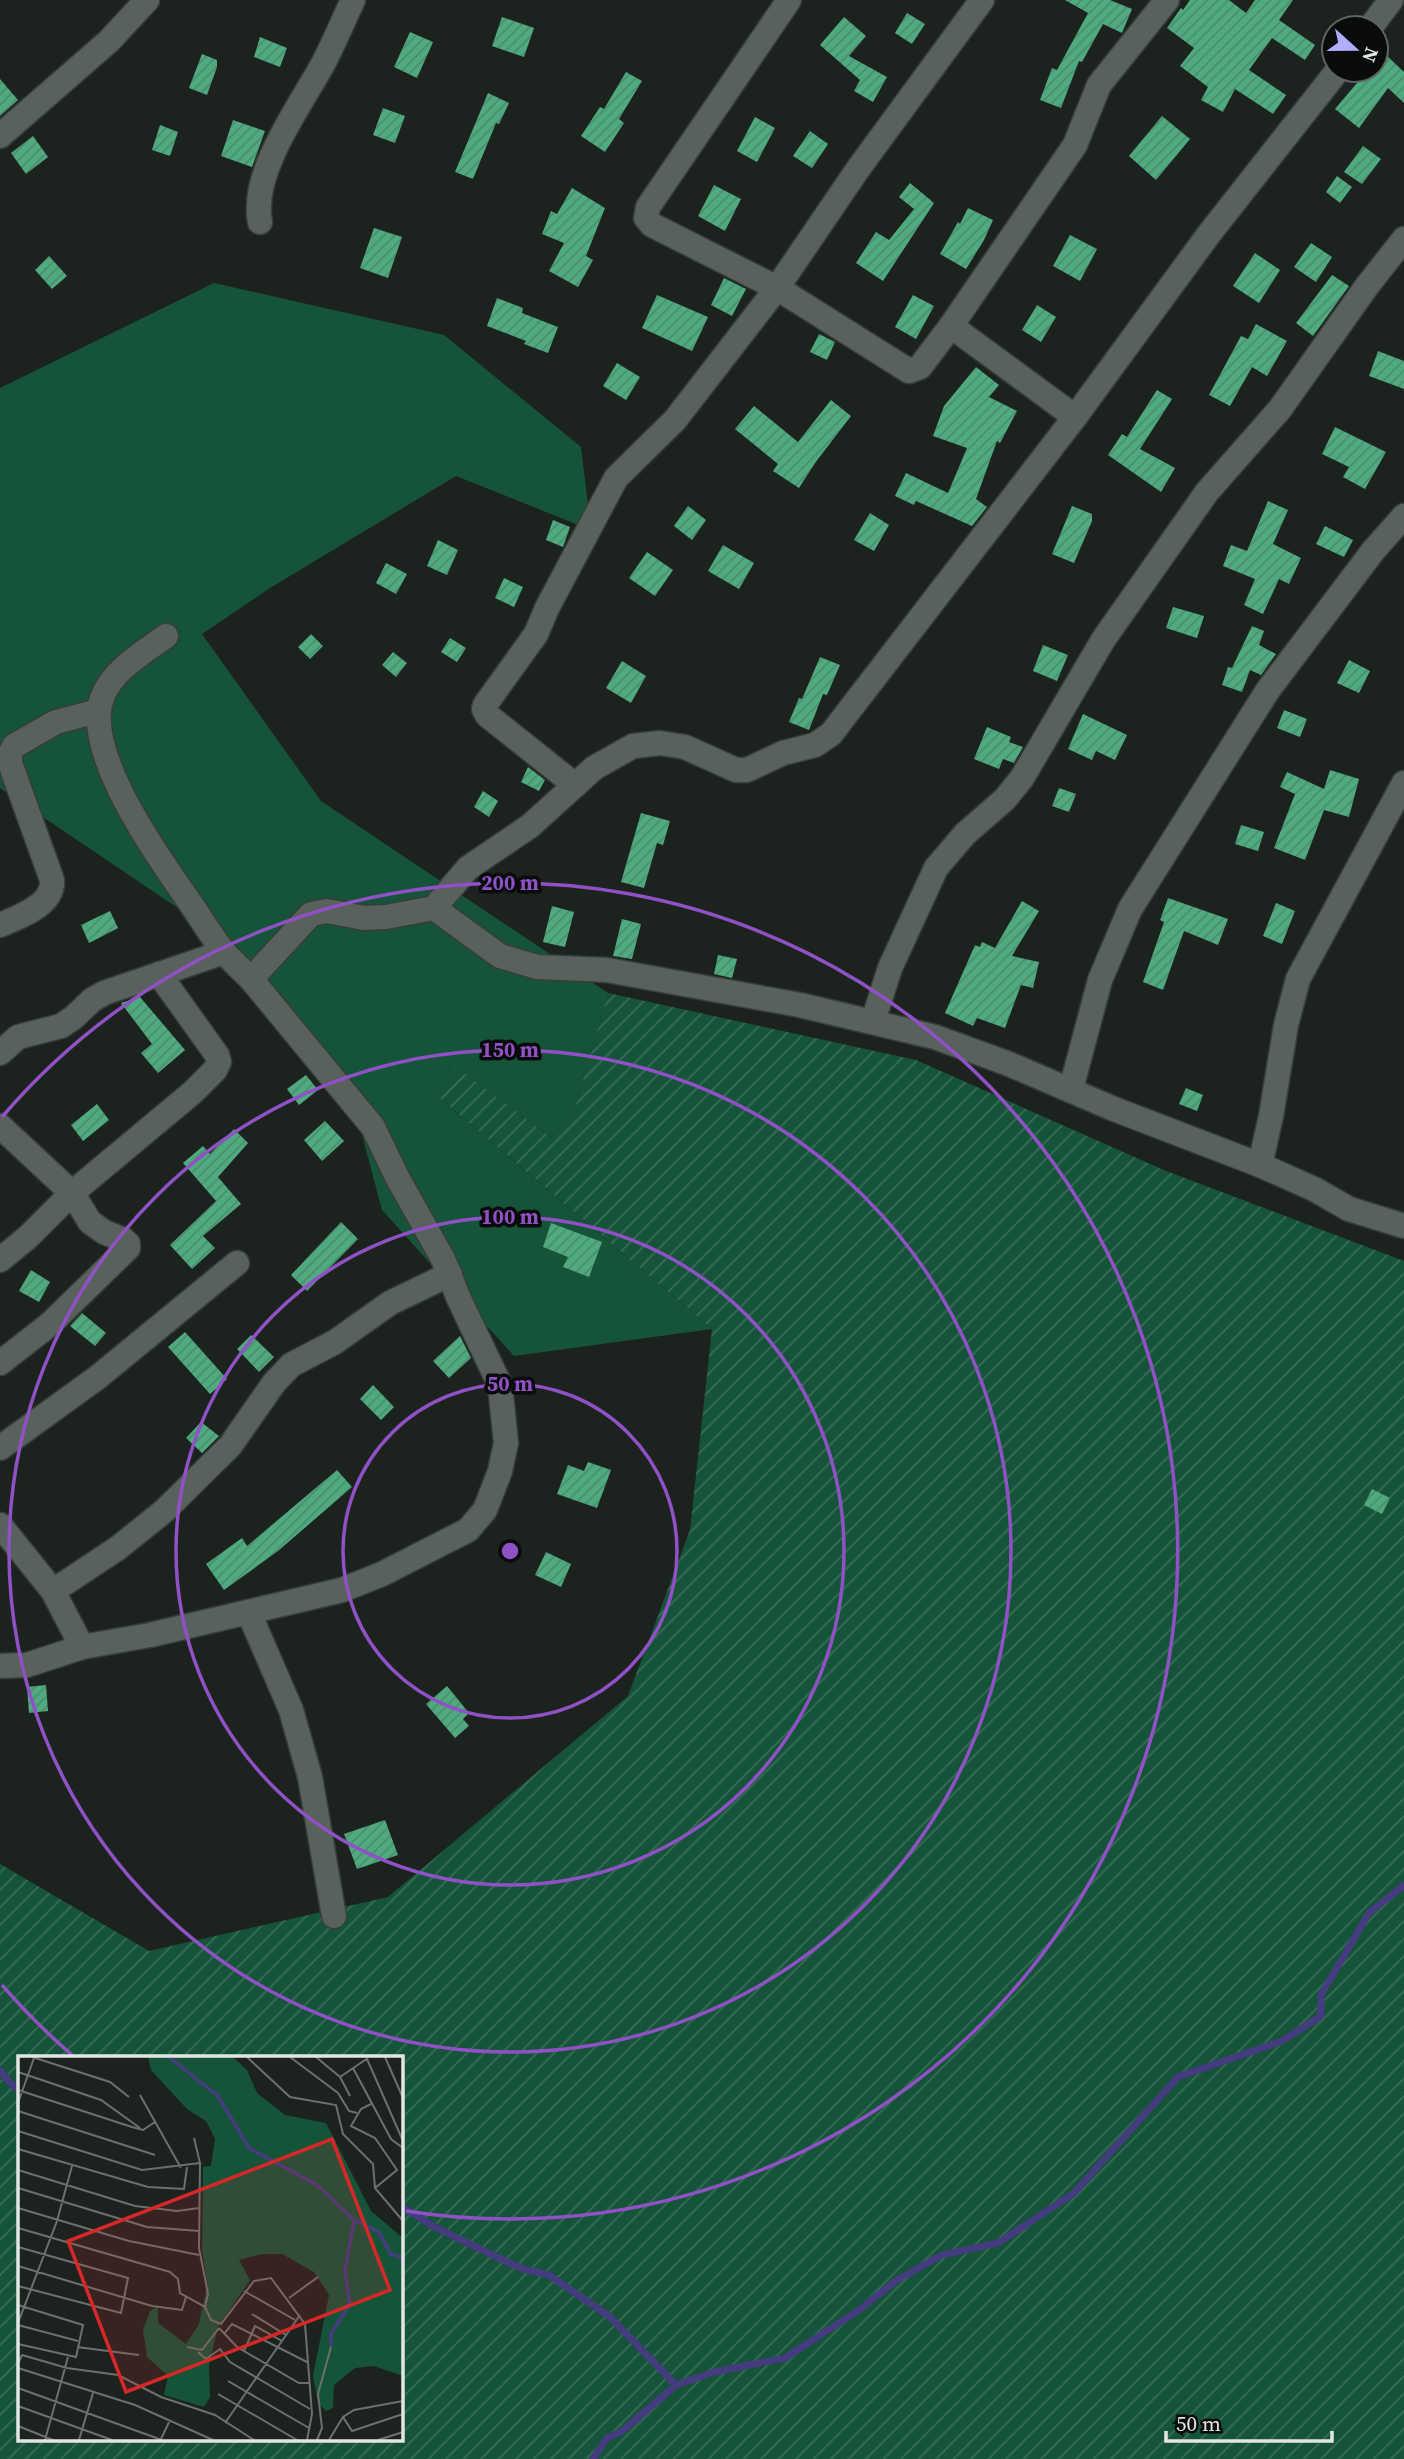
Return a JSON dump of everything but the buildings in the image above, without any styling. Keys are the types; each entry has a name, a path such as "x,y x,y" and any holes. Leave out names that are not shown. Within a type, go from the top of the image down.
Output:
{"street":[{"path":"0,136 109,41 147,0"},
{"path":"260,222 257,208 259,192 275,149 324,62 353,0"},
{"path":"789,0 648,207 646,218 652,225 777,288 909,370 920,367 951,326 1075,145 1100,85 1167,0"},
{"path":"575,785 487,715 485,705 536,634 615,478 680,413 777,288 858,169 982,0"},
{"path":"251,979 311,914 327,911 364,918 386,917 434,908 468,868 530,826 594,768 634,746 660,743 685,747 736,770 747,770 783,753 815,746 831,734 1075,417 1209,234 1327,84"},
{"path":"873,1021 890,968 936,868 965,834 1005,799 1022,778 1103,640 1207,492 1280,409 1367,286 1404,239"},
{"path":"951,326 1075,417"},
{"path":"1071,1089 1100,980 1130,909 1268,690 1373,551 1404,516"},
{"path":"0,1666 27,1665 82,1647 249,1613 342,1590 382,1574 467,1530 485,1510 500,1471 506,1443 500,1385 450,1273 373,1127 251,979 224,952 136,822 118,786 102,745 98,711 109,684 140,655 166,636"},
{"path":"0,926 24,915 51,895 53,889 10,763 11,749 56,722 98,711"},
{"path":"1260,1165 1286,1025 1298,979 1404,783"},
{"path":"434,908 500,956 537,967 607,970 800,1005 935,1037 1260,1165 1314,1189 1349,1209 1404,1226"},
{"path":"0,1053 18,1037 61,1026 104,993 224,952"},
{"path":"0,1260 28,1237 72,1193 193,1092 215,1070 219,1062 217,1055 159,974"},
{"path":"0,1126 72,1193 90,1222 128,1244 128,1248 50,1324 0,1363"},
{"path":"0,1448 98,1377 237,1263"},
{"path":"53,1591 118,1548 164,1511 230,1446 274,1383 291,1365 335,1342 390,1303 450,1273"},
{"path":"0,1525 53,1591 82,1647"},
{"path":"249,1613 291,1710 310,1777 334,1916"}],"green space":[{"path":"214,283 444,335 581,447 591,530 456,476 270,588 202,634 321,801 608,993 573,1114 551,1137 457,1068 437,1096 712,1329 514,1356 382,1210 347,1078 240,950 0,788 0,388"},
{"path":"608,993 916,1060 1166,1171 1404,1261 1404,2459 0,2459 0,1864 149,1951 388,1897 628,1696 690,1530 712,1329 436,1095 456,1067 551,1137 573,1114"}],"waterway":[{"path":"593,2459 607,2438 621,2432 676,2385 714,2372 785,2358 859,2310 897,2280 942,2255 998,2243 1074,2193 1178,2077 1282,2041 1321,2016 1321,1995 1369,1913 1404,1885"},
{"path":"0,2071 18,2088"},
{"path":"402,2207 433,2226 484,2251 523,2269 549,2275 609,2316 676,2385"}]}
